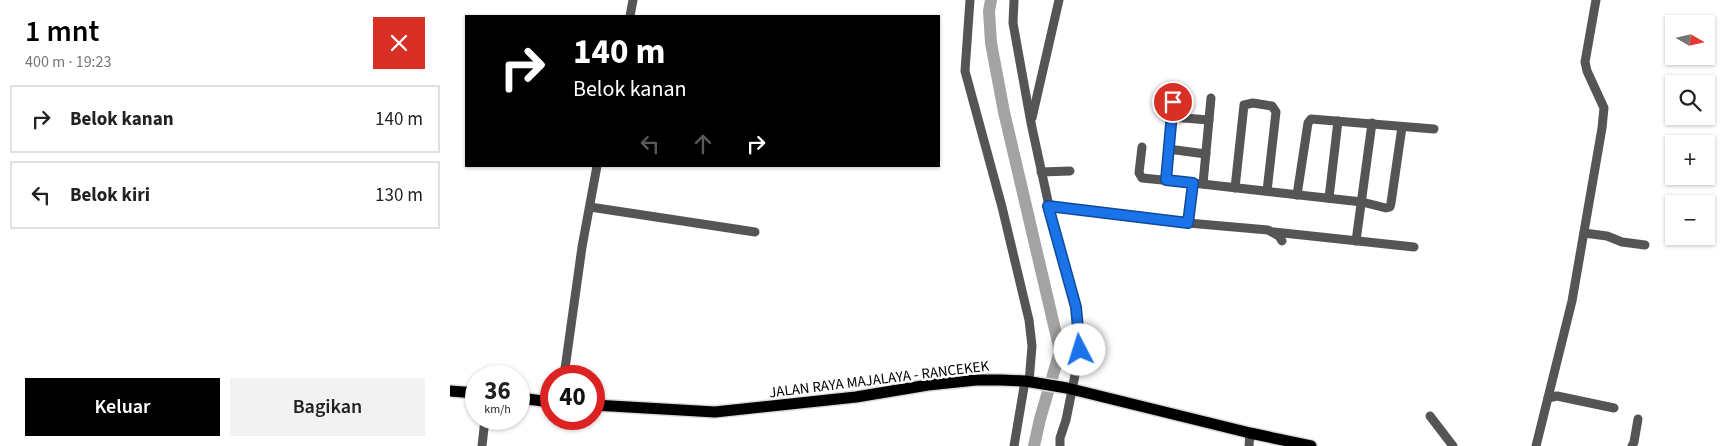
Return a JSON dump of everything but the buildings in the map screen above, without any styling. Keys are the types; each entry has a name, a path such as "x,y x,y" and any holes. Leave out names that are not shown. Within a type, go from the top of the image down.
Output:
{"main road":[{"name":"JALAN RAYA MAJALAYA - RANCEKEK","path":"605,406 714,412 856,398 928,385 976,380 1031,382 1070,389 1311,446"},
{"path":"450,391 465,393"}],"street":[{"path":"630,15 633,0"},
{"path":"970,0 965,71 1002,207 1029,320 1032,346 1031,382 1014,446"},
{"path":"1014,0 1013,23 1030,123 1048,206 1076,307 1080,350 1070,389 1060,446"},
{"path":"1030,123 1059,0"},
{"path":"1536,446 1572,301 1602,132 1604,108 1587,71 1585,62 1596,0"},
{"path":"1204,184 1211,98"},
{"path":"1166,180 1173,102"},
{"path":"1235,188 1244,105 1253,103 1272,106 1276,112 1267,191"},
{"path":"1171,117 1209,120"},
{"path":"1297,195 1308,123 1314,118 1434,129"},
{"path":"1329,198 1338,120"},
{"path":"1356,241 1372,123"},
{"path":"1142,147 1140,176 1362,202 1384,208 1390,206 1402,127"},
{"path":"1168,149 1206,154"},
{"path":"566,365 582,246 597,167"},
{"path":"1041,172 1070,172"},
{"path":"1188,223 1193,183"},
{"path":"1048,206 1414,247"},
{"path":"590,207 755,232"},
{"path":"1274,232 1282,242"},
{"path":"1584,233 1645,245"},
{"path":"1548,398 1557,396 1614,408"},
{"path":"1430,416 1452,446"},
{"path":"1632,446 1638,419"},
{"path":"482,446 484,430"},
{"path":"1249,446 1250,433"}],"waterway":[{"path":"991,0 989,11 991,43 1004,112 1060,351 1034,446"}],"route":[{"path":"1080,350 1076,307 1048,206 1188,223 1193,183 1166,180 1173,102"}]}
